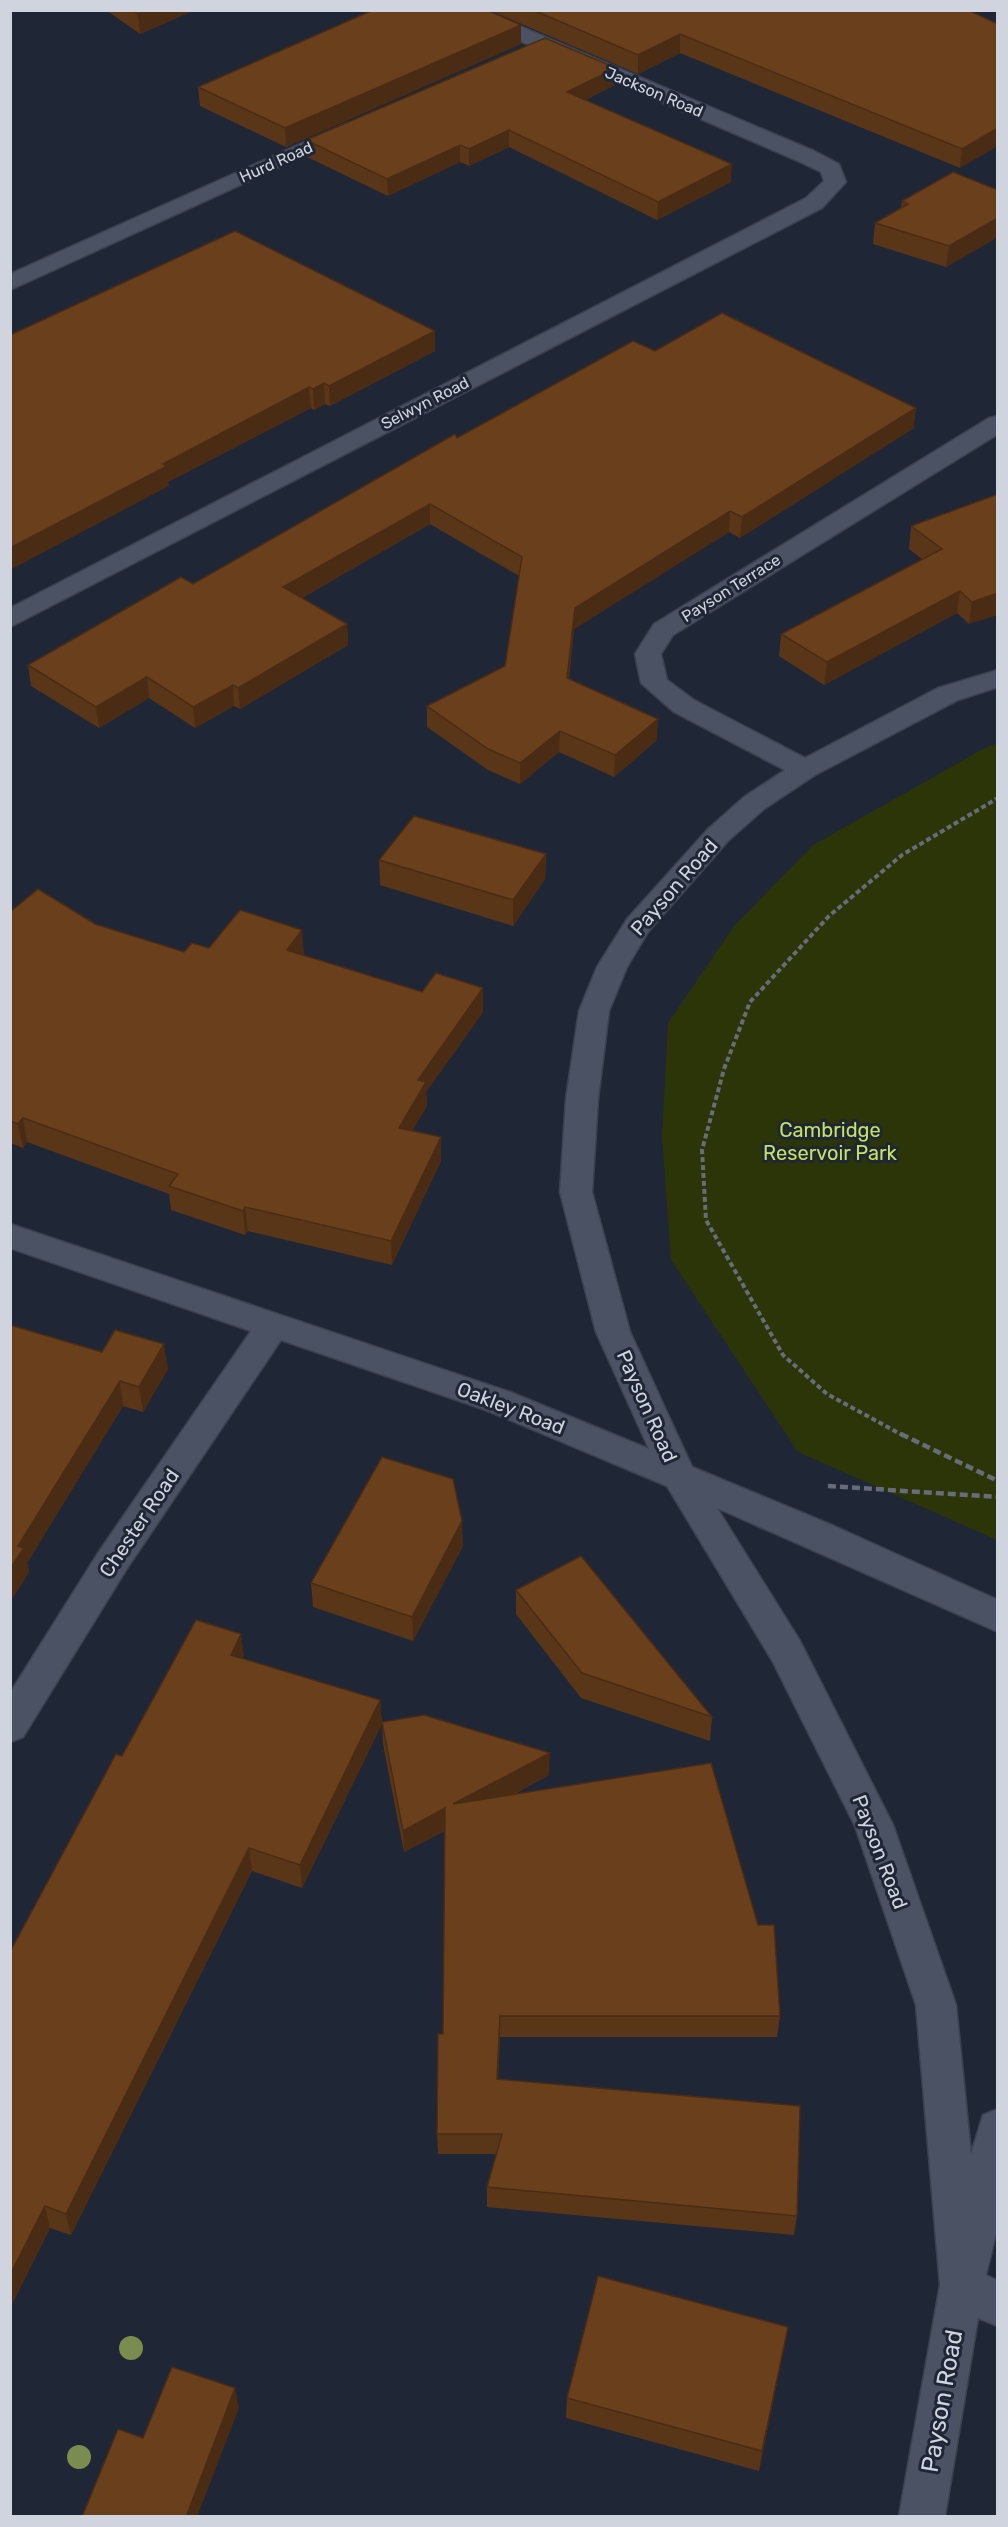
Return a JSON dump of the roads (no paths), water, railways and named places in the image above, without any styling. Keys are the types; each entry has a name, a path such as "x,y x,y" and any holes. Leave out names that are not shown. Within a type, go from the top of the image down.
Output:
{"street":[{"name":"Jackson Road","path":"464,10 806,156 831,169 836,181"},
{"path":"514,58 543,45"},
{"name":"Hurd Road","path":"10,283 364,122"},
{"name":"Selwyn Road","path":"10,619 814,203 836,181"},
{"name":"Payson Terrace","path":"805,769 684,706 654,683 648,654 663,630 998,423"},
{"name":"Payson Road","path":"980,2295 936,2005 874,1825 787,1652 678,1475 613,1332 576,1192 582,1099 594,1011 612,967 637,926 718,835 754,803 805,769 948,694 998,678"},
{"name":"Oakley Road","path":"10,1236 498,1401 821,1536 998,1617"},
{"name":"Chester Road","path":"10,1726 113,1560 274,1324"},
{"name":"Payson Road","path":"922,2517 980,2295 998,2129"}],"park label":[{"name":"Cambridge Reservoir Park","path":"830,1142"}]}
